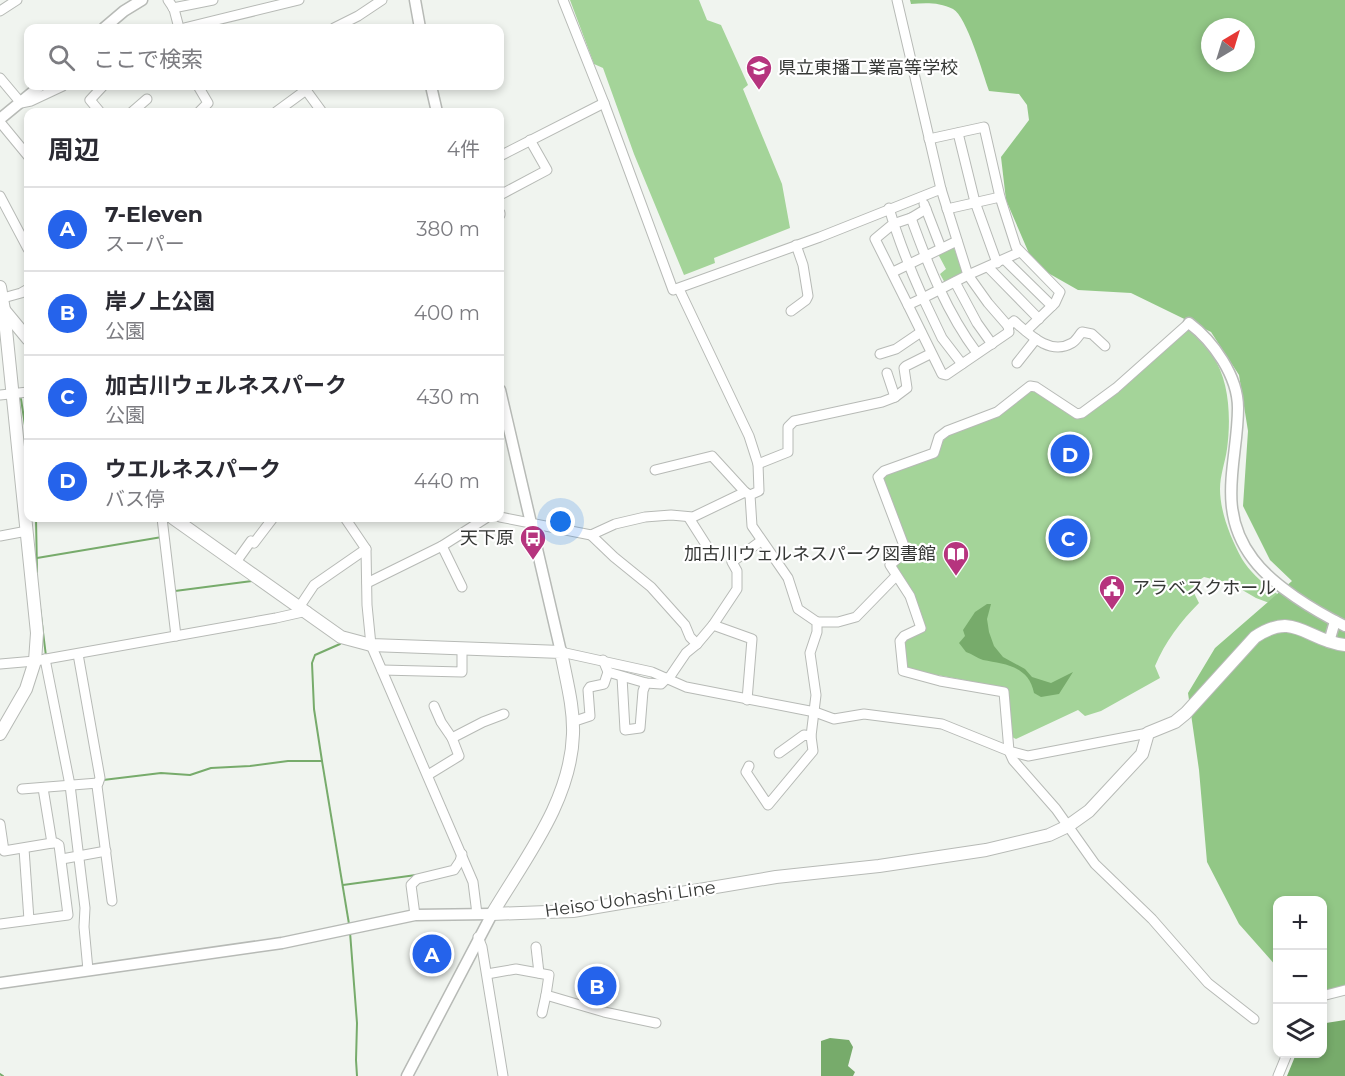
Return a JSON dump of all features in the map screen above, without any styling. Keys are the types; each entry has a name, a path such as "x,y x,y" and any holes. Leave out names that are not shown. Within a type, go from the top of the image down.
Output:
{"main road":[{"path":"2,302 24,333"},
{"path":"2,302 6,395 24,512"},
{"path":"0,734 40,660 26,522"},
{"path":"179,522 341,636 371,645 561,652 572,722 570,761 559,798 492,914"},
{"path":"1148,733 1175,722 1186,713 1255,637 1265,630 1284,625 1298,628 1329,642 1345,645"},
{"name":"Heiso Uohashi Line","path":"492,914 573,910 776,877 903,863 1006,846 1049,835 1068,826 1089,811 1142,754 1148,733"}],"street":[{"path":"0,11 17,0"},
{"path":"109,24 142,0"},
{"path":"179,24 170,4 213,0"},
{"path":"198,24 299,0"},
{"path":"342,24 382,0"},
{"path":"415,0 419,24"},
{"path":"563,0 604,103 673,290 941,189"},
{"path":"897,0 941,189 968,275 1008,326 1009,332 946,375 942,374 930,354 893,272 875,239 893,224 911,218 926,209"},
{"path":"0,78 21,103"},
{"path":"24,151 0,121 36,90"},
{"path":"21,103 54,90"},
{"path":"97,108 90,100 99,90"},
{"path":"200,90 211,108"},
{"path":"282,108 302,90"},
{"path":"306,90 319,108"},
{"path":"432,90 436,108"},
{"path":"137,108 147,99"},
{"path":"203,108 208,103"},
{"path":"504,154 604,103"},
{"path":"929,140 984,127 1000,197 1016,247 1060,292 1052,306 1026,331"},
{"path":"958,133 975,202 997,263 1039,319"},
{"path":"504,193 547,170 530,140"},
{"path":"0,196 24,241"},
{"path":"922,196 941,248"},
{"path":"947,209 1000,197"},
{"path":"889,208 908,264 923,298 942,338 962,364"},
{"path":"911,218 925,256 959,329 977,353"},
{"path":"893,272 957,241"},
{"path":"791,311 808,296 803,265 796,245"},
{"path":"908,305 1020,252"},
{"path":"997,263 1052,306"},
{"path":"956,282 971,312 992,344"},
{"path":"591,535 615,525 645,517 671,515 693,518 747,493 759,491 758,464 749,436 679,289"},
{"path":"2,302 24,291"},
{"path":"971,312 988,303"},
{"path":"1008,326 1014,321 1036,339 1051,347 1072,343 1082,332 1092,334 1106,346"},
{"path":"1254,1019 1208,983 1152,920 1095,864 1039,789 1013,760 1009,751 1004,692 940,681 903,671 900,641 904,636 921,628 910,596 890,565 906,551 878,477 884,471 934,453 939,437 947,431 997,412 1030,386 1036,387 1077,414 1082,413 1116,388 1189,323 1205,335 1221,357 1230,374 1239,406 1230,494 1234,518 1244,544 1251,557 1269,575 1298,597 1340,623 1329,642"},
{"path":"880,354 896,350 921,332"},
{"path":"1017,363 1036,339"},
{"path":"758,464 788,452 788,427 795,421 882,402 895,397 907,388 904,368 930,354"},
{"path":"887,373 895,397"},
{"path":"6,395 24,393"},
{"path":"504,407 561,652 603,660 668,678 686,687 815,712 834,719 864,714 942,724 1009,751 1028,756 1148,733"},
{"path":"655,470 712,456 747,493 752,526 788,578 798,609 817,622 838,622 856,617 896,576"},
{"path":"504,518 591,535 651,587 685,625 690,637 697,644"},
{"path":"688,518 710,551"},
{"path":"162,522 176,636"},
{"path":"236,562 251,541 254,543 270,522"},
{"path":"348,522 366,549 371,645 462,854 473,882 477,914"},
{"path":"367,583 442,546 480,522"},
{"path":"0,536 27,531"},
{"path":"608,672 646,683 661,684 713,625 737,589 737,571 732,562 761,541"},
{"path":"442,546 462,587"},
{"path":"0,664 78,654 276,618 303,609 314,585 366,549"},
{"path":"749,766 746,772 768,805 813,751 811,736 816,695 810,653 817,632 817,622"},
{"path":"713,625 752,639 747,700"},
{"path":"382,670 462,672 462,648"},
{"path":"78,654 99,780 112,902"},
{"path":"40,660 70,785 85,908 84,927 88,970"},
{"path":"572,722 590,716 588,690 590,687 604,684 608,672 603,660"},
{"path":"622,677 625,730 639,728 646,683"},
{"path":"428,775 459,756 453,738 441,722 434,706"},
{"path":"453,738 504,714"},
{"path":"779,753 804,735 811,736"},
{"path":"22,789 99,780"},
{"path":"43,788 52,843"},
{"path":"0,824 4,851 52,843 59,846 68,915 0,924"},
{"path":"24,849 29,920"},
{"path":"62,859 106,851"},
{"path":"415,915 411,885 417,879 454,870 462,854"},
{"path":"0,983 282,943 415,915 492,914"},
{"path":"406,1076 492,914"},
{"path":"478,937 487,974 503,1076"},
{"path":"536,947 539,973"},
{"path":"487,974 516,969 549,975 542,1013"},
{"path":"1327,995 1345,990"},
{"path":"546,995 650,1025"},
{"path":"1278,1076 1285,1058"}],"shaded area":[{"path":"570,0 699,0 707,20 721,25 748,85 743,89 782,184 790,228 714,258 715,263 684,275 634,154 603,68 594,64"},
{"path":"910,0 1345,0 1345,994 1343,995 1327,990 1327,896 1273,896 1273,962 1239,924 1207,862 1199,770 1188,693 1215,648 1292,581 1270,560 1243,506 1248,431 1239,375 1211,332 1131,293 1078,290 1034,265 1006,200 1001,157 1029,120 1027,105 1019,94 989,91 969,34 958,14 948,7 927,3 911,4"},
{"path":"953,245 963,273 945,283 940,274 946,269 938,254"},
{"path":"1185,331 1191,331 1212,355 1226,388 1229,413 1228,438 1220,489 1224,516 1230,534 1242,559 1253,573 1296,608 1275,605 1256,598 1232,584 1204,577 1198,581 1193,591 1199,603 1174,632 1155,666 1160,678 1101,711 1085,716 1078,710 1016,739 1012,737 1007,688 910,670 906,666 904,642 907,638 925,631 913,593 894,567 908,550 881,479 885,474 937,455 948,435 997,417 1031,390 1035,390 1080,418 1124,386"},
{"path":"991,604 987,619 989,632 994,646 1003,657 1025,669 1032,677 1051,683 1073,672 1059,694 1041,697 1034,693 1027,677 1015,668 983,660 966,652 959,643 965,636 963,630 975,612"},
{"path":"1345,1020 1345,1076 1287,1076 1294,1058 1327,1058 1327,1023"},
{"path":"830,1038 849,1040 853,1047 848,1066 855,1072 853,1076 821,1076 821,1041"}],"waterway":[{"path":"21,399 24,419"},
{"path":"36,522 37,572"},
{"path":"37,558 162,537"},
{"path":"175,591 252,581"},
{"path":"40,608 46,656"},
{"path":"103,780 161,773 190,775 211,768 288,761 322,761 314,709 312,663 315,655 340,644"},
{"path":"322,761 349,924"},
{"path":"343,885 416,875"},
{"path":"350,932 357,1023 357,1076"}],"place":[{"name":"県立東播工業高等学校","path":"759,91"},
{"name":"ウエルネスパーク","path":"1070,454"},
{"name":"加古川ウェルネスパーク","path":"1068,538"},
{"name":"天下原","path":"533,561"},
{"name":"加古川ウェルネスパーク図書館","path":"956,577"},
{"name":"アラベスクホール","path":"1112,611"},
{"name":"7-Eleven","path":"432,954"},
{"name":"岸ノ上公園","path":"597,986"}]}
